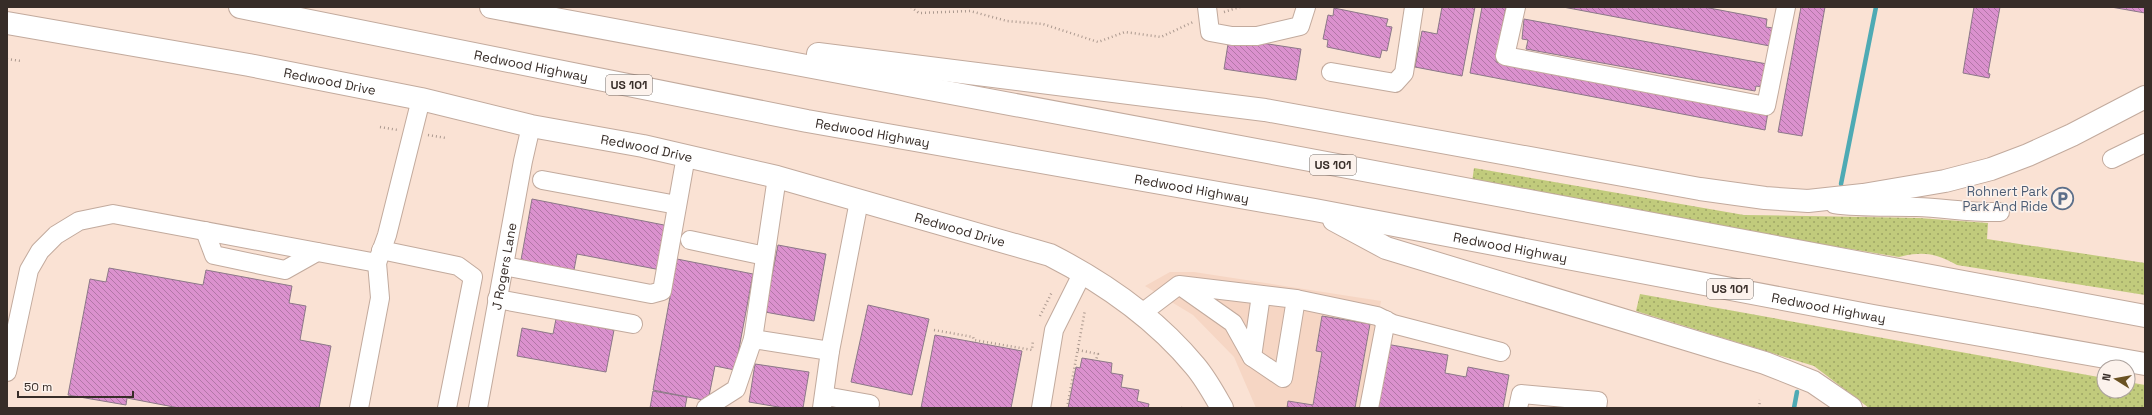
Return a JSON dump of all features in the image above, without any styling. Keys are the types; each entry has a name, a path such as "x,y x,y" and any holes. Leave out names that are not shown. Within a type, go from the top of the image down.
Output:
{"main road":[{"name":"Redwood Highway","path":"240,7 807,121 1315,210 1873,316 2145,364"},
{"name":"US 101","path":"491,7 2145,316"},
{"path":"522,13 869,61 1237,106 1700,189 1765,198 1808,201 1863,195 1945,181 1991,169 2072,135 2145,97"},
{"name":"Redwood Drive","path":"7,24 249,65 421,99 531,126 643,146 776,177 1050,254 1083,272 1142,313 1164,333 1196,367 1222,408"},
{"path":"1315,210 1386,248 1765,363 1813,382 1851,408"},
{"path":"2092,307 2145,311"}],"street":[{"path":"1207,12 1210,32 1232,36 1258,36 1300,26 1306,7"},
{"path":"1331,72 1395,83 1404,73 1414,7"},
{"path":"1516,7 1505,56 1766,106 1786,7"},
{"path":"359,408 380,298 379,256 387,235 421,99"},
{"name":"J Rogers Lane","path":"478,408 497,299 531,126"},
{"path":"2112,160 2145,143"},
{"path":"504,266 650,294 662,291 686,156"},
{"path":"706,408 736,389 753,339 776,177"},
{"path":"542,180 677,205"},
{"path":"859,201 830,351 824,402 870,404"},
{"path":"1808,201 1852,206 1919,207 1979,213 2000,212"},
{"path":"7,372 29,270 40,250 56,235 79,221 113,214 317,252 379,256 458,266 473,277 447,408"},
{"path":"690,240 765,256"},
{"path":"1041,408 1054,330 1083,272"},
{"path":"1142,313 1179,285 1296,299 1377,316 1386,320 1501,352"},
{"path":"1179,285 1233,324 1252,357 1282,378 1296,299"},
{"path":"1252,357 1261,295"},
{"path":"497,299 633,324"},
{"path":"1369,408 1386,320"},
{"path":"753,339 830,351"},
{"path":"1518,408 1521,394 1598,401 1597,408"}],"path":[{"path":"911,7 919,13 970,11 1007,21 1043,24 1098,42 1125,32 1161,37 1207,12 1240,7"},
{"path":"7,59 21,61"},
{"path":"1040,316 1052,292"},
{"path":"1067,408 1085,310"},
{"path":"934,330 974,337 974,340 1032,350 1033,340"},
{"path":"1078,350 1098,354 1096,360"},
{"path":"1759,408 1760,400"}],"shaded area":[{"path":"1170,272 1194,272 1381,301 1361,408 1256,408 1234,357 1193,315 1145,286"}],"green space":[{"path":"1474,168 1744,215 1919,218 1988,223 1987,239 2145,263 2145,295 1957,265 1929,254 1915,254 1899,257 1735,230 1472,182"},
{"path":"1640,294 2096,377 2096,399 2136,399 2136,383 2145,385 2145,408 1869,408 1814,366 1636,311"}],"building":[{"path":"1442,7 1475,7 1462,76 1415,67 1422,31 1437,34"},
{"path":"1482,7 1506,7 1496,62 1768,112 1765,130 1470,73"},
{"path":"1563,7 1704,7 1767,19 1766,27 1773,28 1770,46"},
{"path":"1801,7 1825,7 1802,136 1778,132"},
{"path":"1974,7 2000,7 1988,73 1990,74 1989,78 1963,73"},
{"path":"2111,7 2145,7 2145,13"},
{"path":"1334,8 1388,19 1386,26 1392,27 1387,51 1382,50 1380,58 1327,47 1328,40 1323,39 1328,15 1333,16"},
{"path":"1524,19 1767,64 1763,87 1756,86 1755,91 1526,49 1528,40 1522,39"},
{"path":"1229,38 1301,49 1296,80 1224,69"},
{"path":"532,199 669,226 661,270 577,254 574,270 521,260"},
{"path":"778,245 826,254 814,321 765,312"},
{"path":"677,259 753,274 735,370 715,366 708,401 653,390"},
{"path":"109,268 203,285 206,270 292,286 289,303 306,306 300,340 331,346 319,408 179,408 127,398 126,405 68,395 90,279 106,282"},
{"path":"868,305 929,319 912,395 851,382"},
{"path":"1322,316 1370,324 1355,408 1287,408 1288,401 1313,405 1322,352 1316,351"},
{"path":"556,319 614,330 606,372 517,356 522,328 553,334"},
{"path":"935,335 1022,351 1011,408 921,408"},
{"path":"1386,344 1448,355 1445,373 1466,377 1468,367 1509,375 1503,408 1375,408"},
{"path":"1082,358 1112,363 1111,373 1123,375 1121,387 1139,390 1137,401 1149,404 1148,408 1068,408 1076,367 1080,368"},
{"path":"755,364 809,372 803,408 784,408 749,402"},
{"path":"653,391 687,397 685,408 650,408"}],"waterway":[{"path":"1841,184 1876,7"},
{"path":"1794,408 1797,392"}],"place":[{"name":"Rohnert Park Park And Ride","path":"2063,198"}]}
